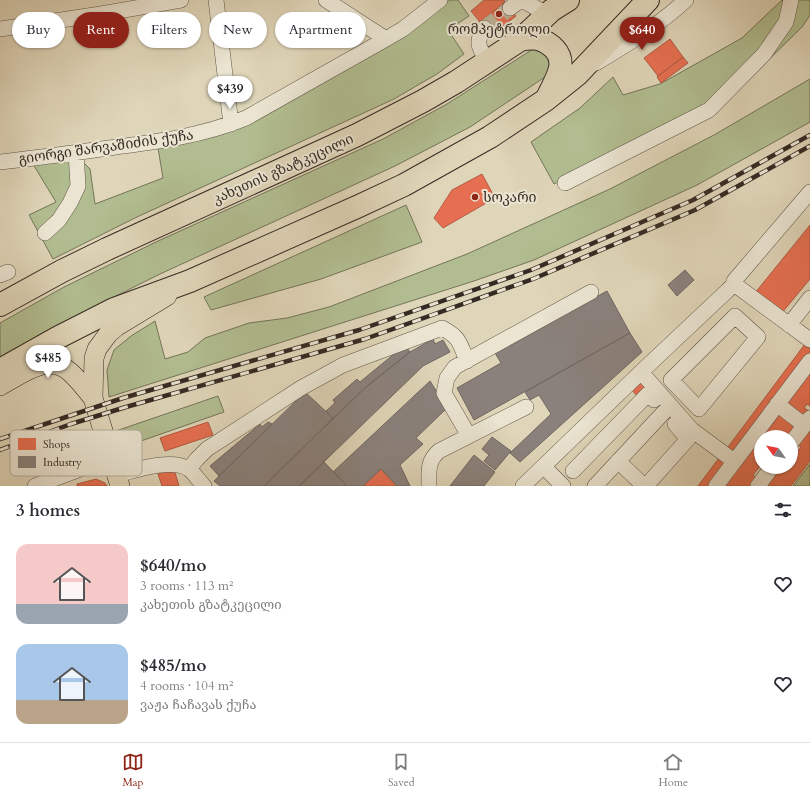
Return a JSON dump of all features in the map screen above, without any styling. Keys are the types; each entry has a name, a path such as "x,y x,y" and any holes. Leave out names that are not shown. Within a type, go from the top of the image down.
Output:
{"highway":[{"path":"0,370 56,338 114,309 190,281 404,185 490,138 547,99 577,75 648,0"},
{"name":"კახეთის გზატკეცილი","path":"0,305 62,271 107,249 394,117 456,82 520,40 557,6"},
{"path":"520,40 537,39 546,42 557,50 561,59 560,68 547,99"}],"main road":[{"path":"103,430 93,398 94,358 97,349 102,341 116,327 190,281"},
{"path":"0,386 36,366 50,364 61,366 71,373 93,398"}],"street":[{"path":"0,29 102,14 181,0"},
{"path":"216,0 231,124"},
{"path":"326,0 386,39"},
{"name":"გიორგი შარვაშიძის ქუჩა","path":"0,162 166,141 231,124 246,118 403,29 440,0"},
{"path":"577,75 634,40 660,22 686,0"},
{"path":"565,183 709,110 764,54 786,22 791,0"},
{"path":"510,8 518,2 557,6"},
{"path":"484,28 478,38 480,48 487,61"},
{"path":"45,233 59,220 70,203 78,186 76,152"},
{"path":"734,284 734,281 810,192"},
{"path":"523,486 734,284 810,198"},
{"path":"734,284 810,340"},
{"path":"469,436 444,393 447,378 455,367 591,292"},
{"path":"789,325 810,298"},
{"path":"735,316 758,337 699,409 671,380 693,358 735,316"},
{"path":"189,469 207,450 302,388 343,365 442,328 455,335 467,361"},
{"path":"676,339 693,358"},
{"path":"716,486 810,361"},
{"path":"618,461 645,486 688,439 664,412 657,397 641,372"},
{"path":"573,470 648,394 657,397 692,430 734,461"},
{"path":"777,404 807,421 798,433"},
{"path":"429,486 429,465 434,455 439,450 526,407"},
{"path":"595,486 664,412"},
{"path":"612,431 630,448"},
{"path":"142,469 173,464 189,469 204,486"},
{"path":"544,467 563,486"},
{"path":"758,486 767,474"},
{"path":"35,486 62,476"}],"green space":[{"path":"450,0 458,0 469,16 448,30 464,54 437,74 394,99 137,217 53,259 29,215 56,202 33,164 81,160 90,169 95,204 163,178 158,148 233,129 425,18"},
{"path":"782,0 810,0 810,15 802,27 753,75 702,110 603,161 554,184 531,142 580,108 613,77 623,95 660,84 742,38"},
{"path":"533,49 544,51 551,61 548,75 470,127 395,166 160,274 62,323 0,358 0,323 64,287 158,241 383,139 447,104"},
{"path":"810,79 810,122 697,185 534,260 474,281 109,397 107,370 114,350 131,336 155,321 165,359 188,352 205,338 249,323 287,318 329,307 467,254 610,189 714,135"},
{"path":"406,205 422,242 321,279 211,310 204,297"},
{"path":"218,396 224,412 142,441 142,430 119,430"},
{"path":"810,464 810,486 793,486"}],"building: Shops":[{"path":"484,0 504,0 505,2 480,22 471,11"},
{"path":"505,2 516,16 490,36 480,22"},
{"path":"670,39 683,57 658,76 644,58"},
{"path":"683,57 688,63 661,83 657,77"},
{"path":"482,174 495,198 443,228 434,218 452,190"},
{"path":"810,225 810,279 781,314 755,293"},
{"path":"805,344 810,348 810,354 732,457 725,451"},
{"path":"810,369 810,406 807,404 804,408 809,411 801,421 780,403"},
{"path":"640,381 647,389 638,397 631,389"},
{"path":"776,408 799,425 795,430 759,430"},
{"path":"208,422 213,435 165,451 160,438"},
{"path":"810,426 810,461 791,486 764,486 773,474 798,474 798,451 801,447 798,445"},
{"path":"754,437 753,475 757,479 752,486 717,486"},
{"path":"722,454 732,462 710,486 698,486"},
{"path":"174,469 179,486 162,486 158,474"},
{"path":"381,469 397,486 363,486"},
{"path":"96,479 105,483 107,486 77,486 77,484"}],"building: Industry":[{"path":"685,270 694,280 677,296 668,285"},
{"path":"607,291 630,333 474,420 457,388 501,363 495,353"},
{"path":"630,333 642,352 520,462 510,453 551,414 539,395 530,400 525,392"},
{"path":"433,339 435,344 443,340 450,352 423,366 299,486 264,486 366,387 410,352"},
{"path":"405,345 410,352 366,387 333,418 326,411 335,403 333,400 357,379 360,382"},
{"path":"430,381 447,408 416,438 423,444 400,465 410,486 397,486 381,469 363,486 347,486 333,472"},
{"path":"305,392 333,418 264,486 220,486 214,481"},
{"path":"268,422 272,424 219,476 210,466 260,424 262,427"},
{"path":"492,437 511,451 495,470 484,461 489,455 482,449"},
{"path":"474,455 495,472 484,486 450,486"},
{"path":"324,462 347,486 299,486"}],"tunnel":[{"path":"484,28 510,8"}],"railway":[{"path":"27,430 123,398 359,330 531,270 693,200 810,135"},
{"path":"55,430 126,407 365,339 533,279 695,210 810,146"},
{"path":"0,439 10,436"},
{"path":"0,450 10,446"}],"place":[{"name":"რომპეტროლი","path":"499,14"},
{"name":"სოკარი","path":"475,197"}]}
